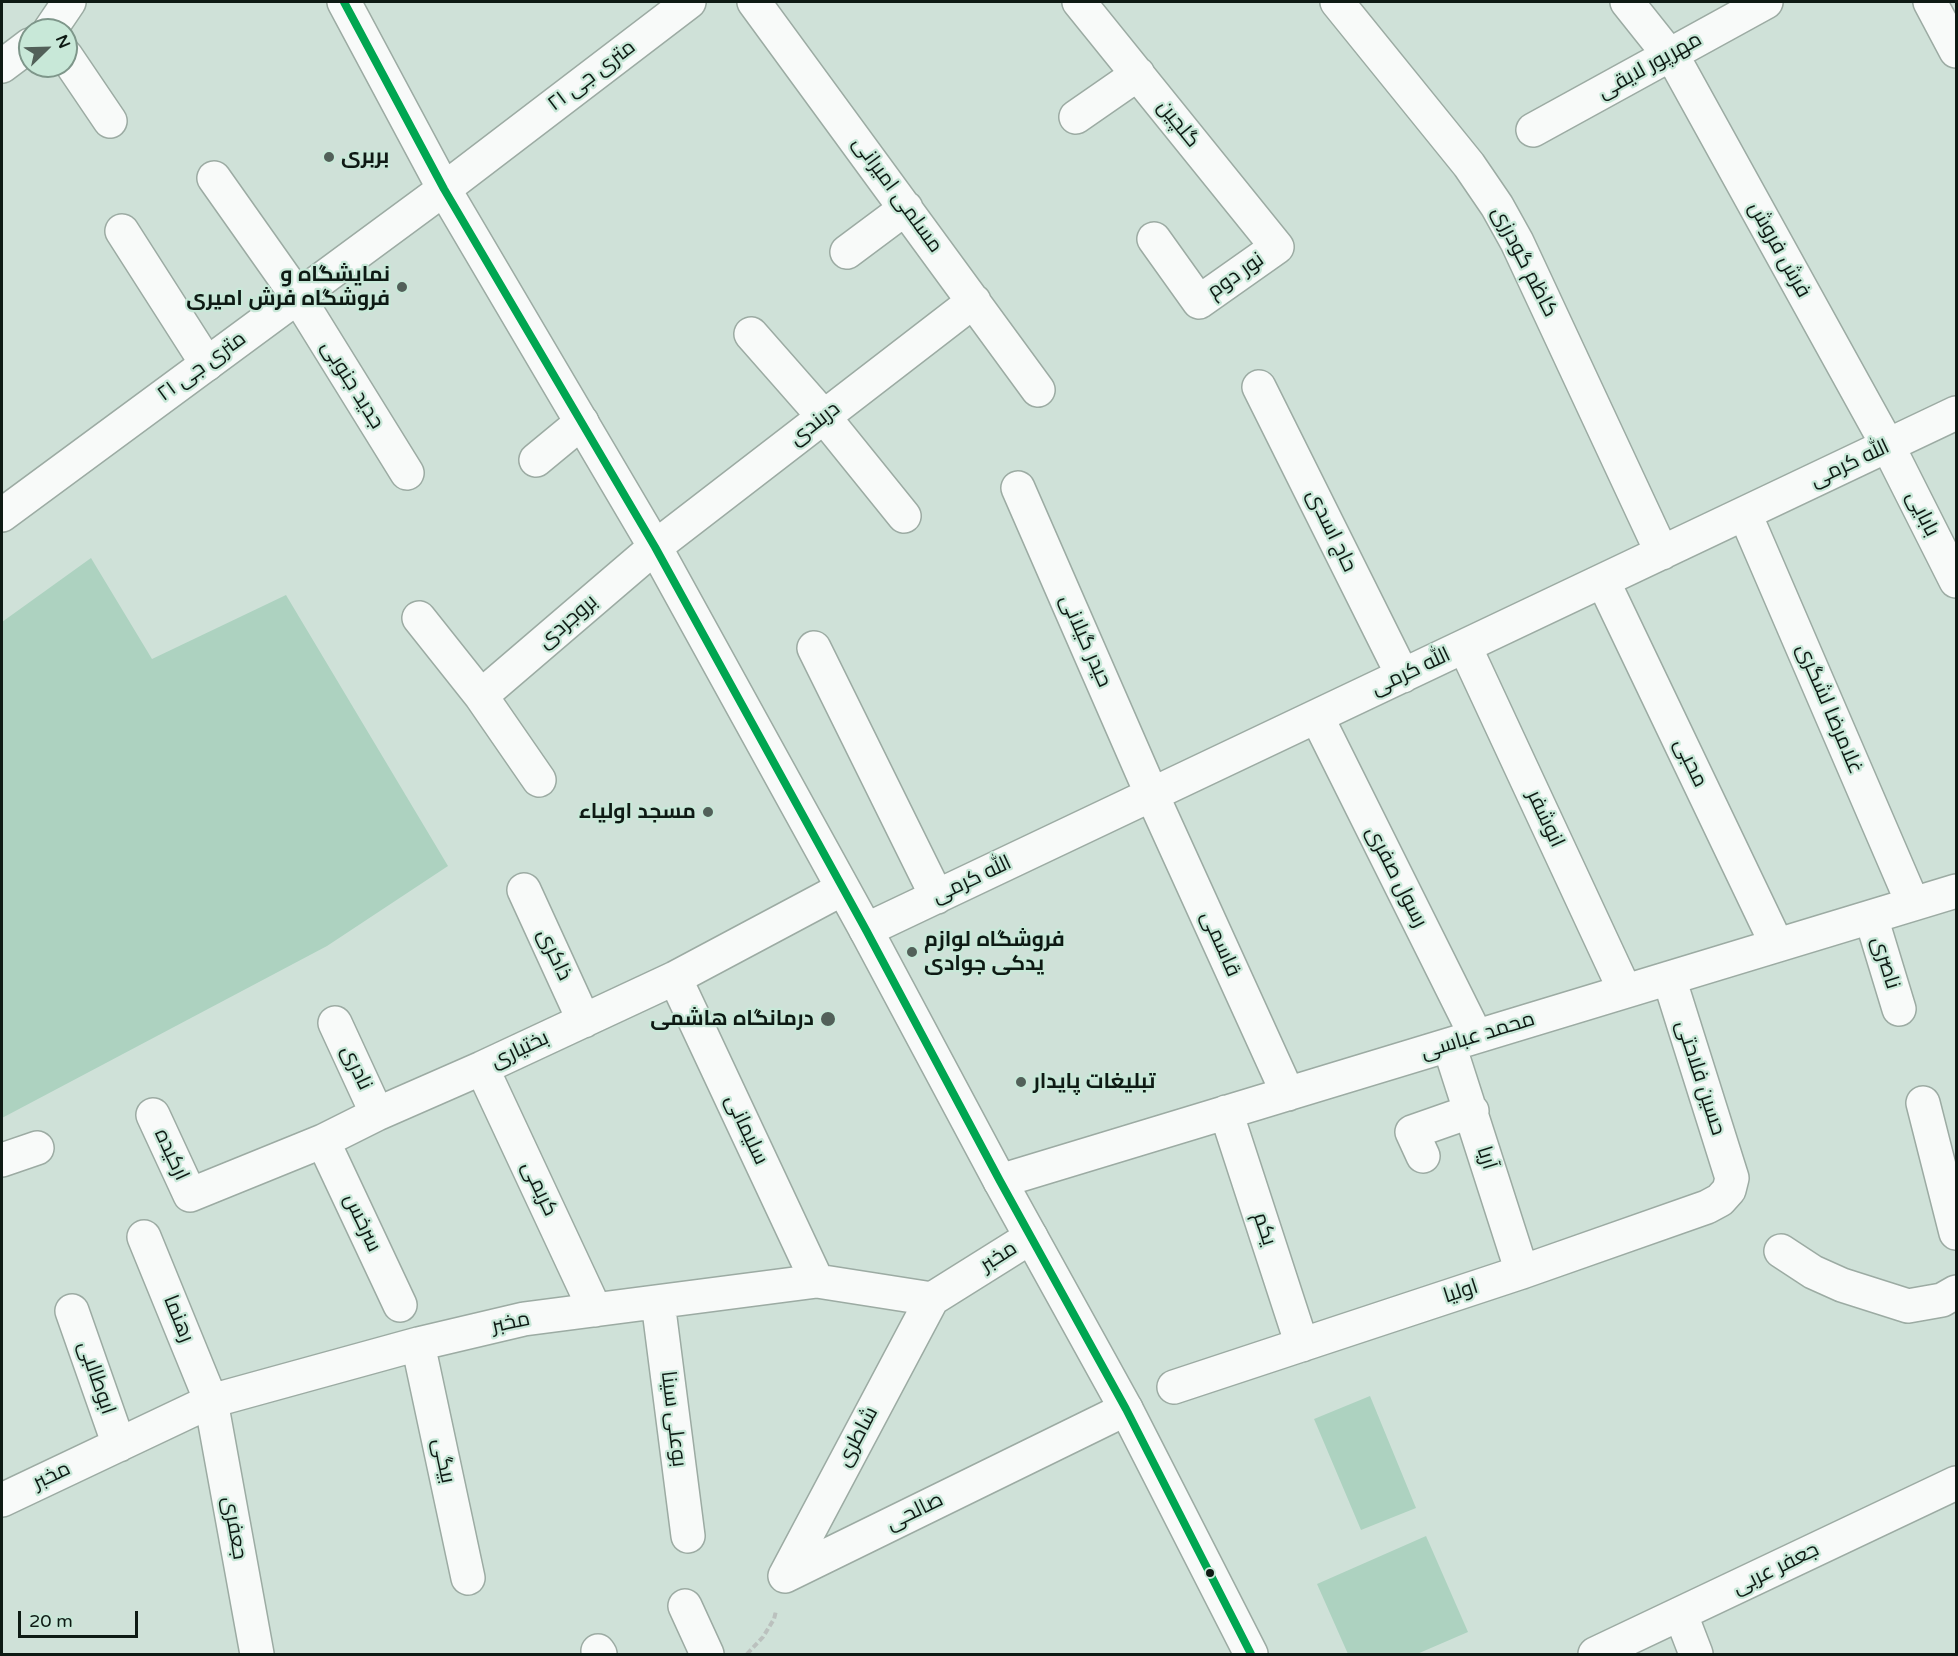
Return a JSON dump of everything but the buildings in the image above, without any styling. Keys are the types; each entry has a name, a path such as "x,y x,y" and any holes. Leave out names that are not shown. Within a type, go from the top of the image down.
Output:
{"street":[{"path":"58,18 69,2"},
{"path":"344,2 444,189 655,547 866,930 1000,1181 1126,1409 1251,1654"},
{"name":"۲۱ متری جی","path":"3,511 444,189 688,2"},
{"name":"مسلمی امیرانی","path":"754,2 1038,390"},
{"name":"گلچین","path":"1079,2 1277,247"},
{"name":"کاظم گودرزی","path":"1336,2 1469,165 1497,206 1517,242 1662,553"},
{"name":"فرش فروش","path":"1627,2 1678,66 1888,446"},
{"name":"مهرپور لایقی","path":"1533,130 1766,2"},
{"path":"1930,2 1956,51"},
{"path":"2,66 18,54"},
{"path":"78,74 110,121"},
{"path":"1076,117 1138,75"},
{"name":"جدید جنوبی","path":"214,178 298,297 406,473"},
{"path":"847,252 906,208"},
{"path":"122,231 207,364"},
{"name":"نور دوم","path":"1154,239 1199,302 1277,247"},
{"name":"دربندی","path":"655,547 974,301"},
{"path":"751,334 824,417 904,516"},
{"name":"حاج اسدی","path":"1259,387 1403,676"},
{"name":"الله کرمی","path":"866,930 1956,413"},
{"path":"536,460 582,422"},
{"name":"بابایی","path":"1888,446 1956,581"},
{"name":"حیدر گیلانی","path":"1018,488 1152,795"},
{"name":"غلامرضا لشگری","path":"1745,514 1913,904"},
{"name":"بروجردی","path":"481,696 655,547"},
{"name":"محبی","path":"1603,581 1777,945"},
{"path":"419,618 481,696 539,780"},
{"name":"انوشفر","path":"1465,647 1625,992"},
{"path":"814,648 937,897"},
{"name":"رسول صفری","path":"1317,717 1463,1041"},
{"name":"قاسمی","path":"1152,795 1288,1094"},
{"name":"بختیاری","path":"190,1195 323,1141 377,1114 584,1021 675,978 842,889"},
{"name":"ذاکری","path":"524,890 584,1021"},
{"name":"محمد عباسی","path":"1000,1181 1956,891"},
{"name":"ناصری","path":"1872,917 1899,1009"},
{"name":"سلیمانی","path":"675,978 817,1281"},
{"name":"حسین فلاحتی","path":"1669,978 1732,1178"},
{"name":"نادری","path":"335,1023 377,1114"},
{"name":"آریا","path":"1463,1041 1472,1111 1522,1272"},
{"name":"کریمی","path":"482,1068 596,1310"},
{"path":"1923,1103 1945,1141 1956,1233"},
{"path":"1423,1156 1412,1132 1472,1111"},
{"name":"یکم","path":"1226,1112 1302,1345"},
{"name":"ارکیده","path":"153,1115 190,1195"},
{"name":"سرخس","path":"323,1141 400,1305"},
{"path":"2,1160 37,1148"},
{"name":"اولیا","path":"1174,1387 1522,1272 1707,1207 1720,1200 1729,1190 1732,1178"},
{"name":"رهنما","path":"144,1237 211,1401"},
{"name":"مخبر","path":"2,1500 211,1401 418,1344 524,1319 817,1281 932,1299 1031,1237"},
{"path":"1781,1251 1813,1272 1842,1285 1908,1306 1942,1300 1956,1292"},
{"name":"شاطری","path":"784,1576 932,1299"},
{"name":"بوعلی سینا","path":"658,1302 688,1536"},
{"name":"ابوطالبی","path":"72,1311 119,1445"},
{"name":"بیگی","path":"418,1344 468,1578"},
{"name":"جعفری","path":"211,1401 257,1654"},
{"name":"صالحی","path":"784,1576 1126,1409"},
{"name":"جعفر عربی","path":"1595,1654 1956,1483"},
{"path":"685,1606 707,1654"},
{"path":"1681,1615 1696,1654"}],"path":[{"path":"747,1654 763,1637 774,1619 784,1576"}],"green space":[{"path":"91,558 152,659 286,595 448,866 327,946 2,1118 2,622"},
{"path":"1370,1396 1416,1508 1361,1530 1314,1419"},
{"path":"1426,1536 1468,1632 1417,1654 1348,1654 1317,1584"}],"transit line":[{"path":"344,2 444,189 655,547 866,930 1000,1181 1126,1409 1251,1654"}],"place":[{"name":"بربری","path":"329,157"},
{"name":"نمایشگاه و فروشگاه فرش امیری","path":"402,287"},
{"name":"مسجد اولیاء","path":"708,812"},
{"name":"فروشگاه لوازم یدکی جوادی","path":"912,952"},
{"name":"درمانگاه هاشمی","path":"828,1019"},
{"name":"تبلیغات پایدار","path":"1021,1082"}]}
